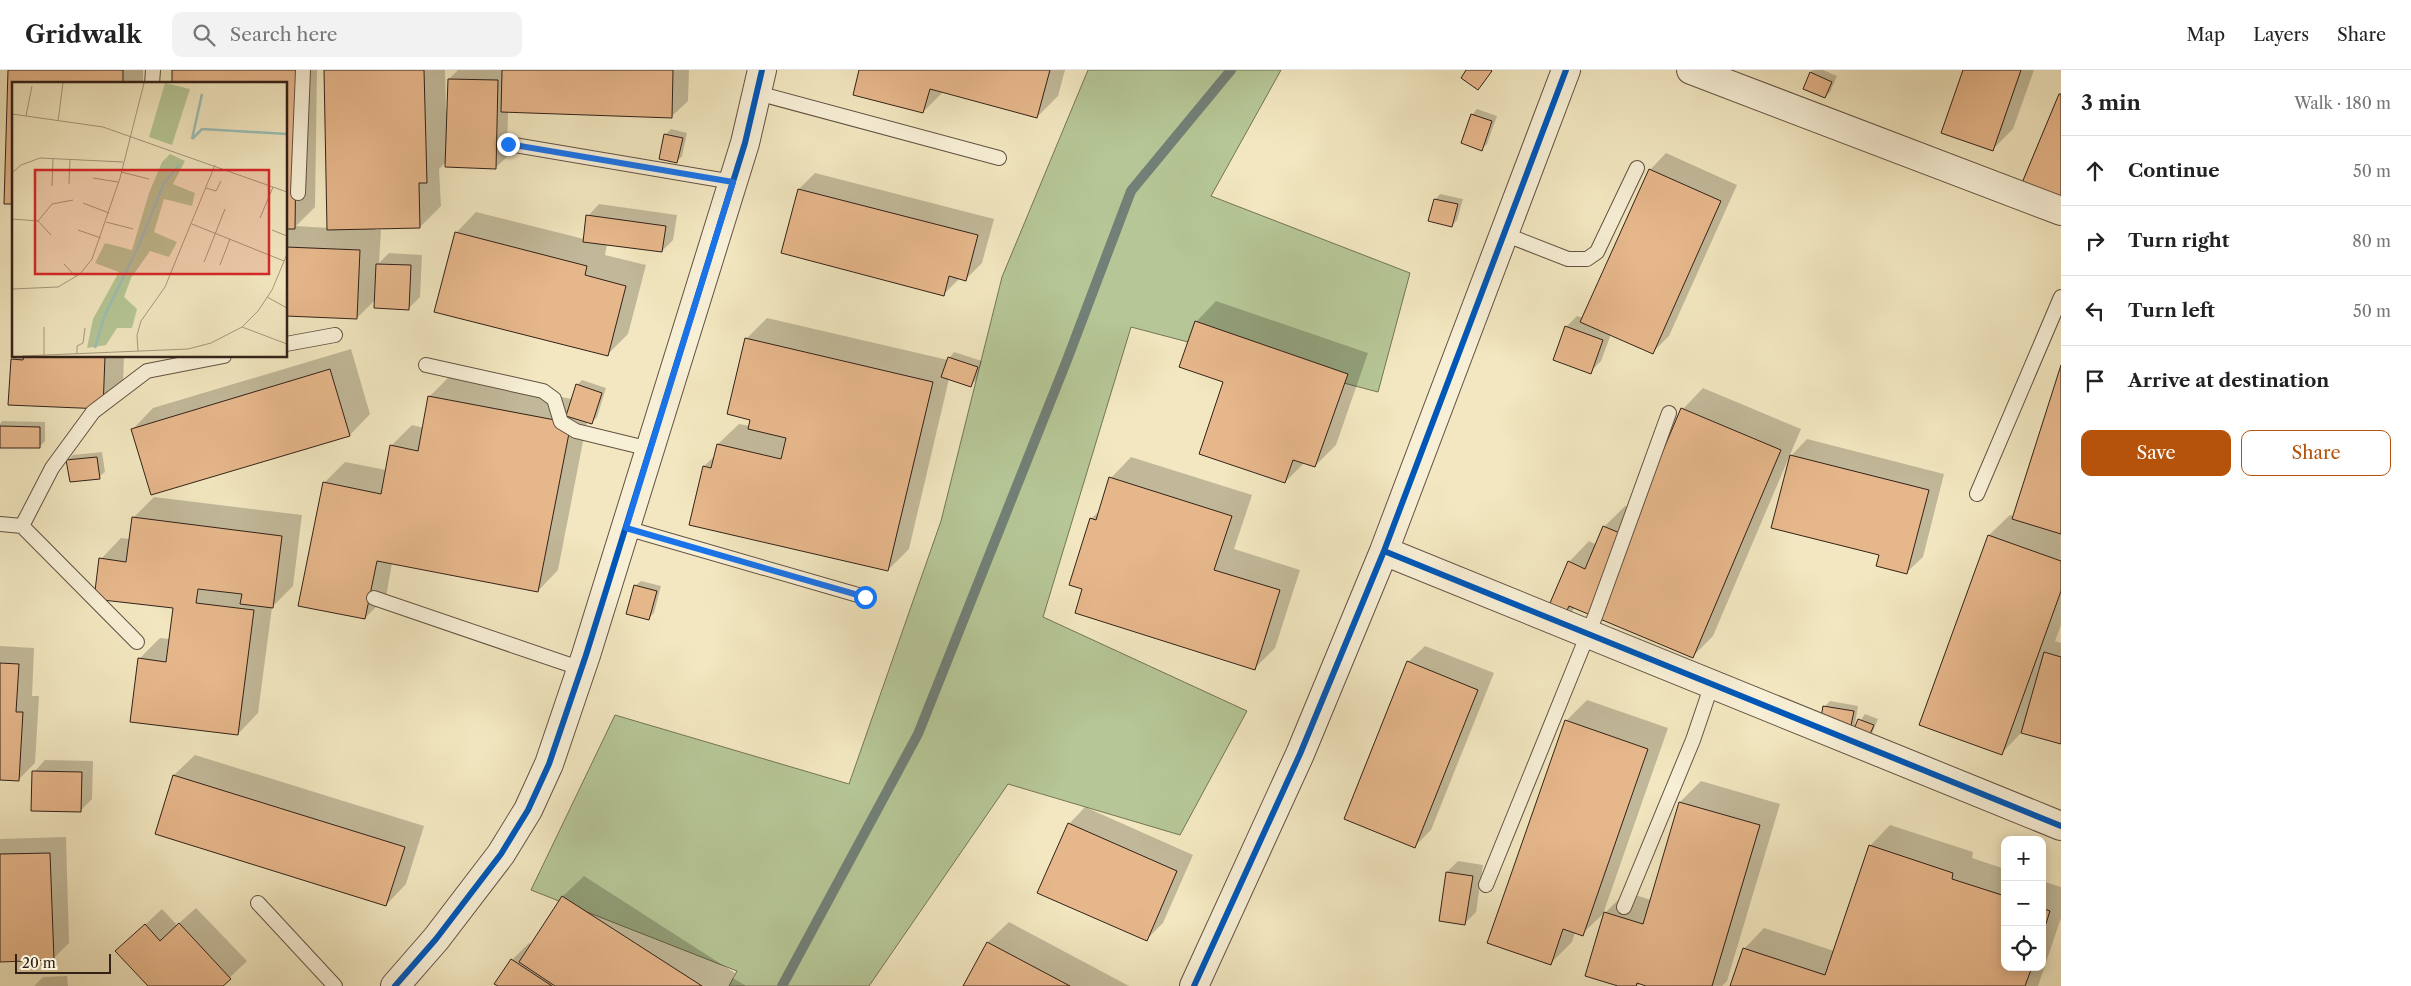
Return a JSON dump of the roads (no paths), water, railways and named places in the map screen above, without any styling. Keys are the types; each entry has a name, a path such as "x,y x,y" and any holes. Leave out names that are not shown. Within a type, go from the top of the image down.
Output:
{"street":[{"path":"1194,986 1300,754 1384,551 1566,70"},
{"path":"1691,70 2061,211"},
{"path":"395,986 469,898 501,854 528,810 549,764 582,670 626,528 733,182 760,82"},
{"path":"1384,551 2061,826"}],"lane":[{"path":"298,193 303,70"},
{"path":"760,82 999,158"},
{"path":"508,144 733,182"},
{"path":"1504,234 1568,259 1587,259 1598,252 1637,168"},
{"path":"1976,494 2061,297"},
{"path":"288,344 335,335"},
{"path":"22,526 52,468 93,412 147,371 214,358"},
{"path":"426,365 543,391 554,399 561,422 576,431 650,449"},
{"path":"1486,885 1588,634 1669,413"},
{"path":"0,524 22,526 137,642"},
{"path":"626,528 865,597"},
{"path":"374,598 582,670"},
{"path":"1624,907 1693,740 1712,684"},
{"path":"258,903 336,986"}],"waterway":[{"path":"782,986 918,734 1067,360 1131,191 1231,70"}]}
